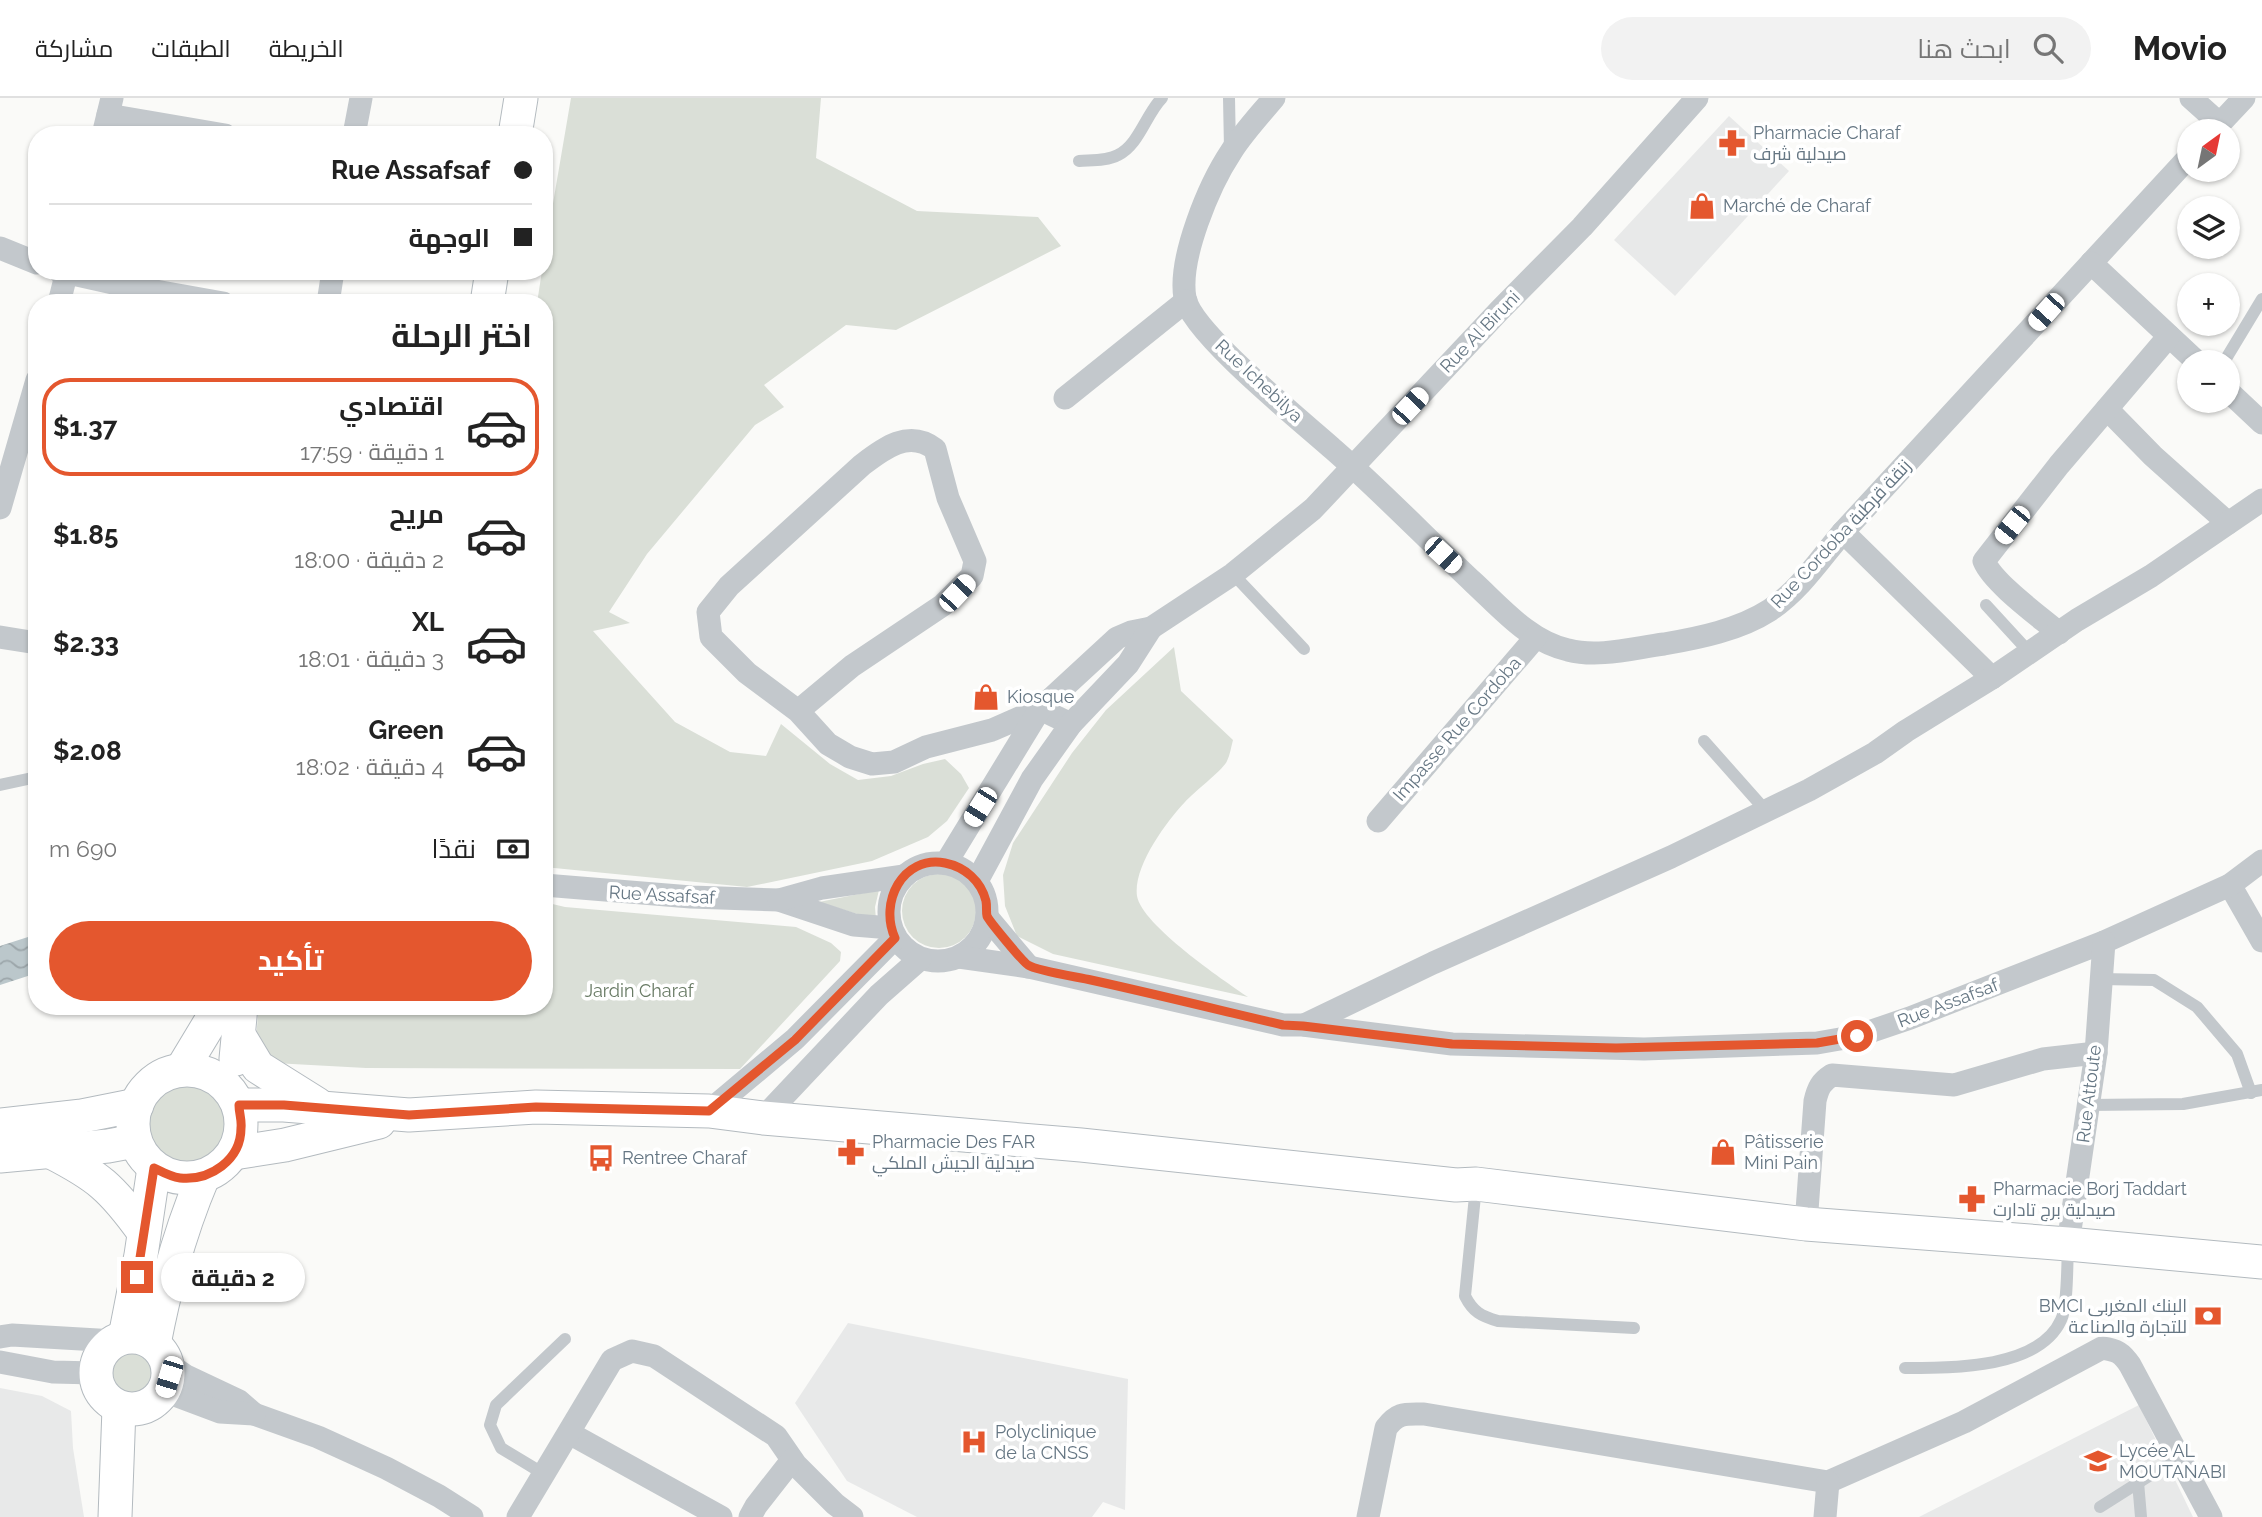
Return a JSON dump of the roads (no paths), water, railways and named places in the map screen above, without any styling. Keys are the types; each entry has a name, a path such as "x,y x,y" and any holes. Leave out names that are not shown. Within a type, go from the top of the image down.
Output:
{"main road":[{"path":"516,126 521,98"},
{"path":"182,1069 215,1015"},
{"path":"240,1022 234,1099 242,1129 234,1153 221,1167 204,1177 178,1178 154,1168 142,1156 135,1141 133,1115 155,1080 182,1069 205,1073 222,1083 234,1099 284,1105 409,1115 536,1107 709,1111 763,1118 1080,1144 1456,1185 1476,1184 1806,1224 2262,1262"},
{"path":"240,1022 258,1067 326,1108"},
{"path":"0,1125 82,1116 137,1105"},
{"path":"234,1153 285,1145 409,1115"},
{"path":"0,1156 135,1141"},
{"path":"51,1152 86,1170 105,1184 143,1231"},
{"path":"134,1517 141,1370 141,1255 154,1168"},
{"path":"115,1517 141,1370 181,1230 204,1177"},
{"path":"95,1373 102,1394 141,1370"}],"street":[{"path":"356,126 361,98"},
{"path":"1065,398 1186,302 1185,283 1190,246 1219,174 1231,152 1274,98"},
{"name":"Rue Al Biruni","path":"1150,628 1233,574 1313,509 1499,311 1583,227 1697,98"},
{"path":"2191,98 2208,119"},
{"path":"2224,119 2244,98"},
{"path":"108,116 170,126"},
{"name":"Rue Cordoba زنقة قرطبة","path":"1354,467 1424,537 1518,624 1536,637 1568,650 1605,652 1683,641 1730,628 1771,609 1801,581 2177,170"},
{"path":"0,248 28,259"},
{"path":"2091,264 2184,350"},
{"path":"105,280 177,294"},
{"name":"Rue Ichebilya","path":"1186,302 1231,359 1354,467"},
{"path":"2059,633 2011,592 1983,561 2059,465 2169,336"},
{"path":"2240,402 2262,423"},
{"path":"2107,409 2153,456 2228,523"},
{"path":"0,508 28,435"},
{"path":"798,711 852,666 943,605 972,576 975,561 948,498 935,450 923,442 910,439 881,450 862,465 729,586 708,612 711,637 747,673 798,711 828,744 850,757 872,764 894,762 926,747 992,730 1040,709 1071,724"},
{"path":"1303,1026 1433,962 1767,812 1875,752 2151,576 2262,500"},
{"path":"1843,532 1992,678"},
{"path":"946,863 1040,709 1118,638 1150,628"},
{"path":"976,881 1032,779 1071,724 1128,664 1150,628"},
{"path":"0,637 28,642"},
{"name":"Impasse Rue Cordoba","path":"1378,821 1536,637"},
{"name":"Rue Assafsaf","path":"959,957 1029,967 1283,1025 1452,1044 1644,1049 1817,1043 1857,1036 1910,1018 2104,942 2231,885 2262,861"},
{"path":"946,863 963,869 976,881 984,892 988,917 983,934 973,948 959,957 940,962 920,958 906,950 893,933 888,909 893,891 904,876 923,864 946,863"},
{"name":"Rue Assafsaf","path":"779,900 822,888 904,876"},
{"path":"2231,885 2262,941"},
{"name":"Rue Assafsaf","path":"553,886 691,897 779,900 854,925 893,933"},
{"path":"988,917 1029,967"},
{"path":"709,1111 795,1040 893,933"},
{"name":"Rue Attoute","path":"2068,1244 2096,1053 2104,942"},
{"path":"763,1118 879,995 920,958"},
{"path":"1806,1224 1815,1101 1823,1080 1832,1075 1954,1085 2043,1059 2096,1053"},
{"path":"0,1338 12,1335 141,1370 220,1412 254,1414 318,1437 386,1468 472,1517"},
{"path":"1368,1517 1386,1428 1394,1417 1404,1414 1423,1414 1828,1482 1964,1422 2102,1348 2114,1349 2123,1354 2211,1517"},
{"path":"518,1517 612,1360 621,1354 642,1351 654,1356 776,1436 823,1508 852,1517"},
{"path":"0,1362 53,1372 95,1373"},
{"path":"569,1433 721,1517"},
{"path":"750,1517 792,1460"},
{"path":"1825,1517 1828,1482"}],"lane":[{"path":"1079,161 1118,156 1128,148 1162,98"},
{"path":"1229,98 1231,152"},
{"path":"2231,350 2262,299"},
{"path":"1233,574 1304,649"},
{"path":"1986,605 2030,653"},
{"path":"1704,741 1767,812"},
{"path":"0,785 28,779"},
{"path":"2088,1105 2183,1104 2256,1091 2237,1054 2197,1007 2154,980 2101,979"},
{"path":"1476,1184 1465,1296 1479,1315 1498,1321 1634,1328"},
{"path":"1905,1368 1976,1366 2036,1349 2052,1335 2063,1318 2068,1244"},
{"path":"544,1474 501,1448 490,1425 496,1405 565,1339"},
{"path":"2100,1507 2179,1457"},
{"path":"2138,1482 2141,1517"}],"water":[{"path":"28,937 28,976 0,985 0,946"}],"place":[{"name":"Pharmacie Charaf صيدلية شرف","path":"1732,143"},
{"name":"Marché de Charaf","path":"1702,206"},
{"name":"Kiosque","path":"986,697"},
{"name":"Pharmacie Des FAR صيدلية الجيش الملكي","path":"851,1152"},
{"name":"Pâtisserie Mini Pain","path":"1723,1152"},
{"name":"Rentree Charaf","path":"601,1158"},
{"name":"Pharmacie Borj Taddart صيدلية برج تادارت","path":"1972,1199"},
{"name":"BMCI البنك المغربي للتجارة والصناعة","path":"2208,1316"},
{"name":"Polyclinique de la CNSS","path":"974,1442"},
{"name":"Lycée AL MOUTANABI","path":"2098,1461"}],"park label":[{"name":"Jardin Charaf","path":"639,991"}]}
